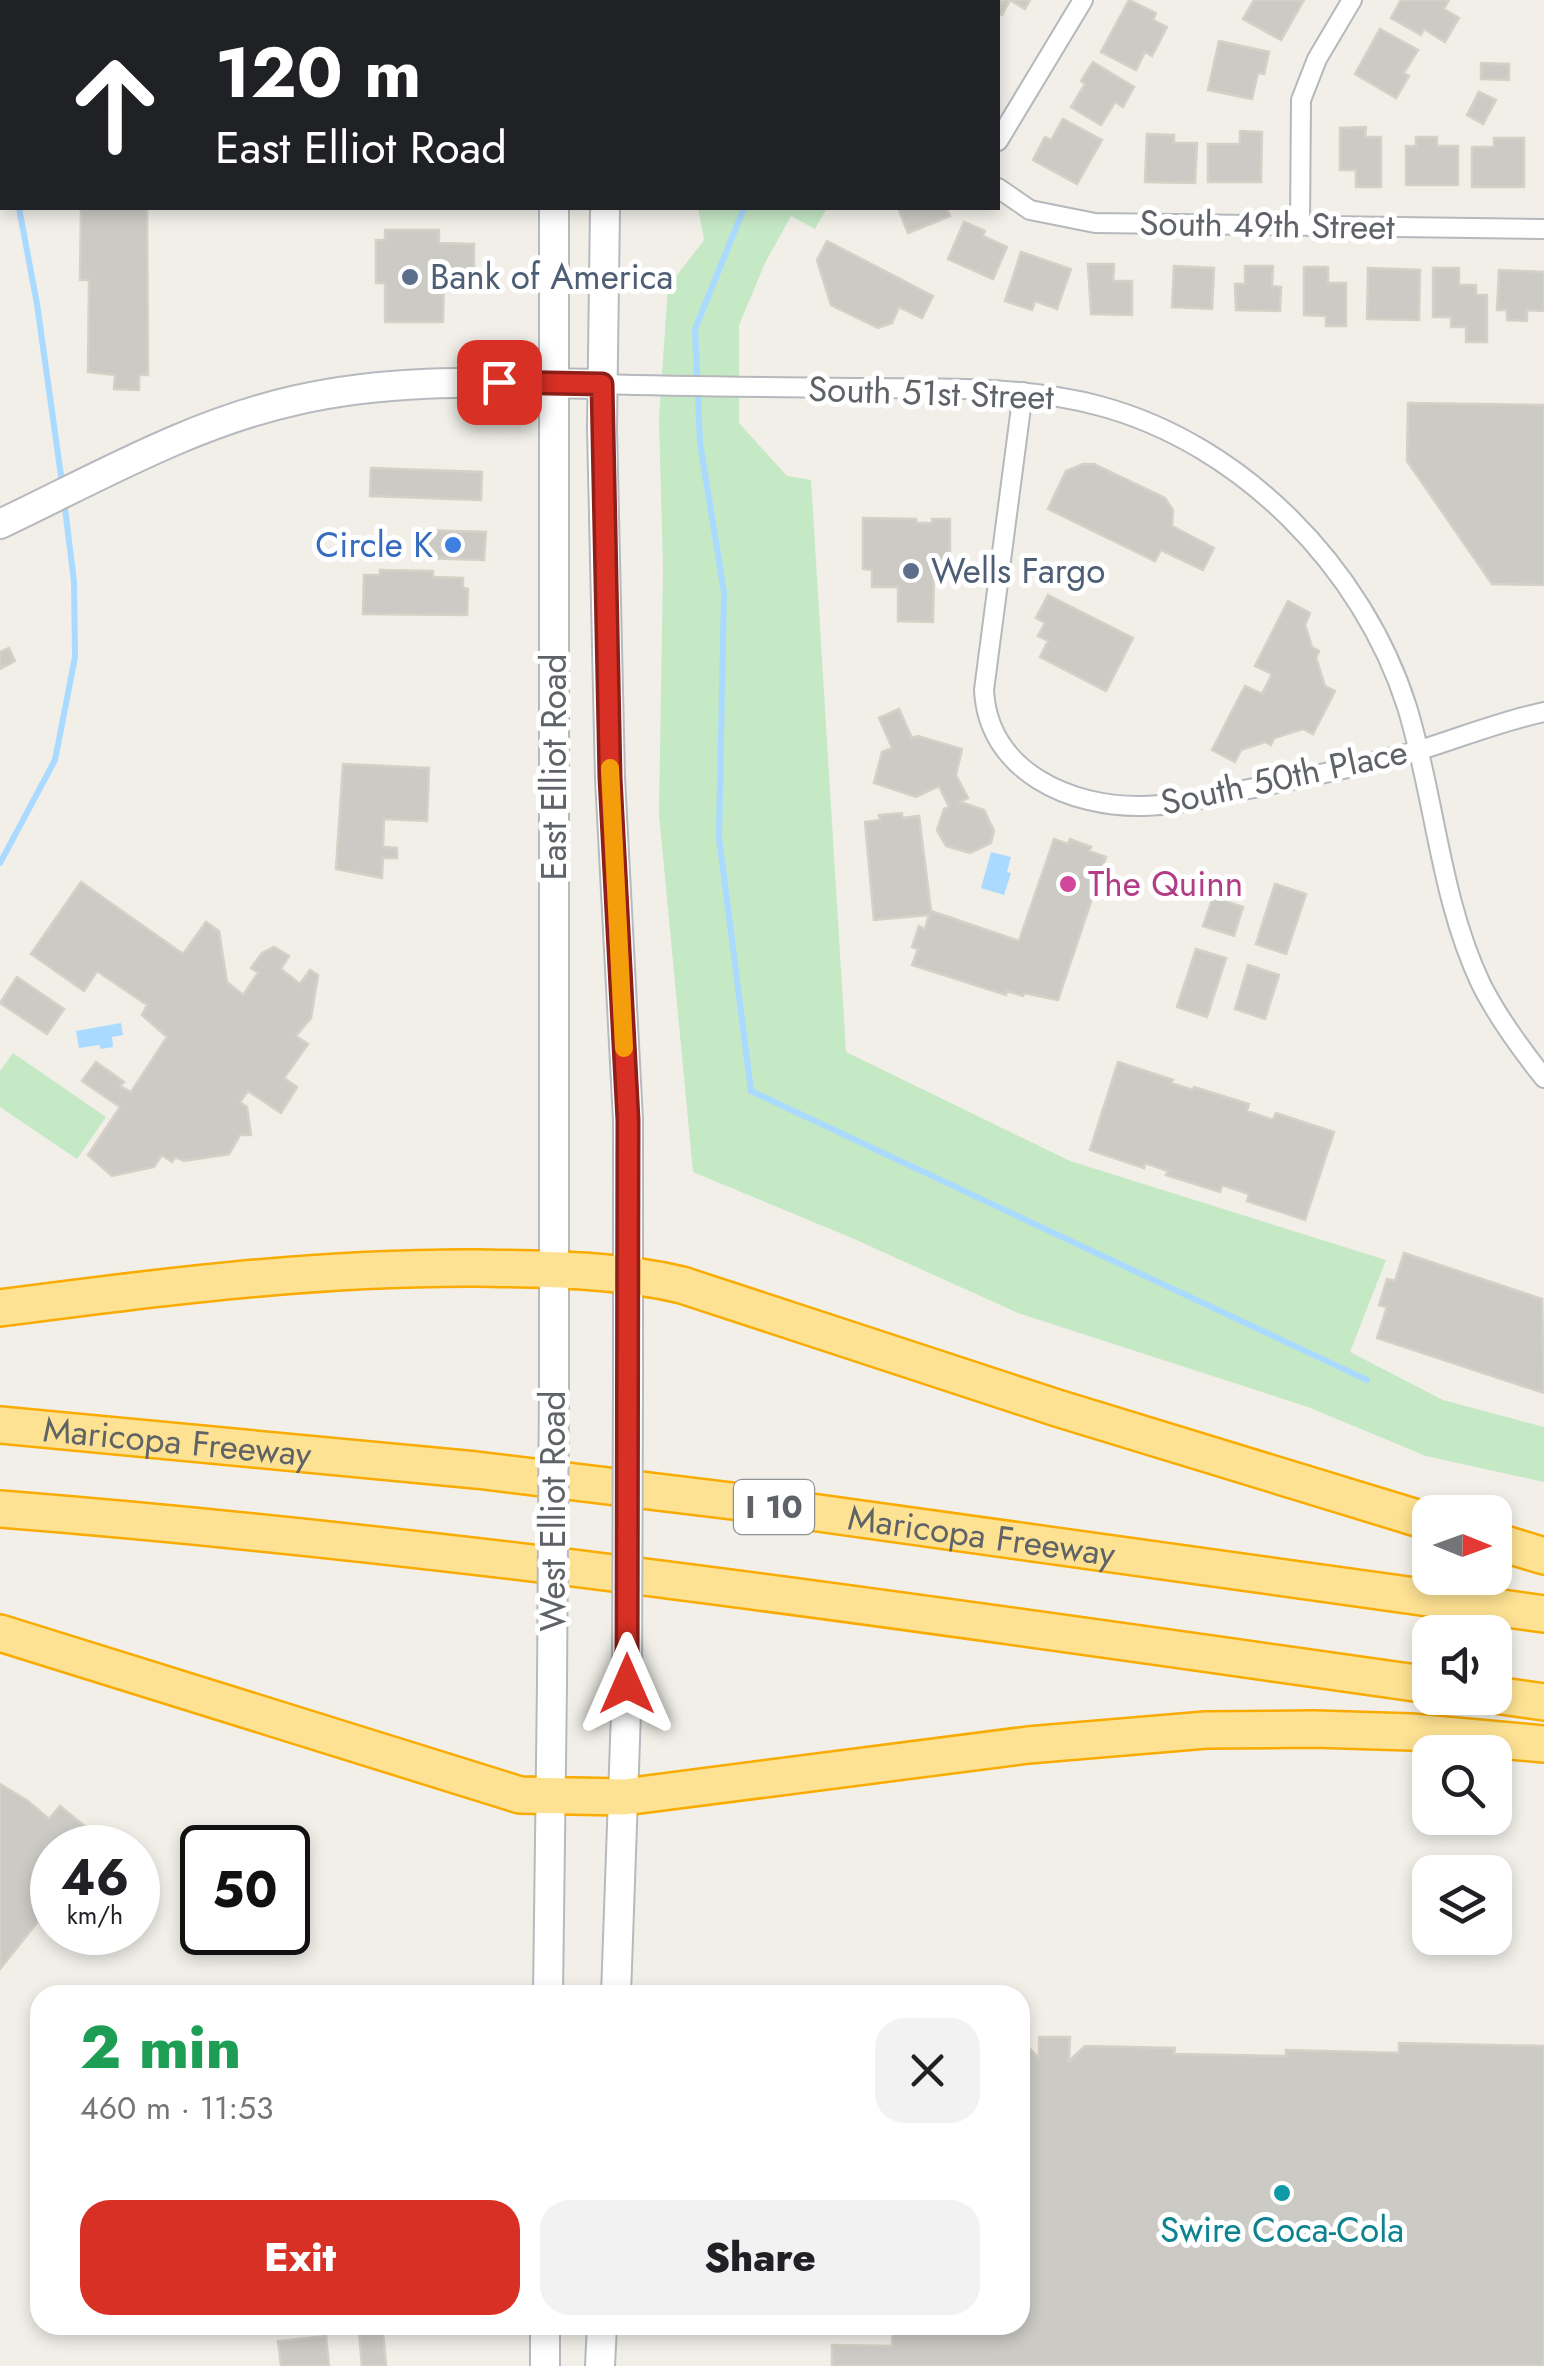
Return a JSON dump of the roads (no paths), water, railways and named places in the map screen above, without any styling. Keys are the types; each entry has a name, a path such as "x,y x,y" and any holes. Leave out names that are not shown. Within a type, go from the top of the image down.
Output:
{"highway":[{"path":"0,1308 129,1292 403,1268 556,1268 629,1274 682,1285 1056,1408 1412,1517"},
{"name":"Maricopa Freeway","path":"0,1425 457,1468 732,1501 1544,1614"},
{"name":"I 10","path":"0,1509 479,1556 728,1586 1412,1683"},
{"path":"1512,1547 1544,1556"},
{"path":"0,1633 520,1795 624,1796 1028,1745 1174,1732 1412,1732 1544,1744"},
{"path":"1512,1697 1544,1702"}],"main road":[{"name":"East Elliot Road","path":"554,210 555,1326"},
{"name":"East Elliot Road","path":"605,210 602,384 610,778 628,1120 624,1796"},
{"name":"South 51st Street","path":"0,524 170,442 298,399 419,382 602,384"},
{"name":"West Elliot Road","path":"548,1985 555,1326"},
{"path":"616,1985 624,1796"},
{"path":"545,2335 545,2366"},
{"path":"600,2366 602,2335"}],"street":[{"path":"1000,137 1083,0"},
{"path":"1300,226 1301,100 1317,59 1352,0"},
{"name":"South 49th Street","path":"1000,189 1030,210 1095,223 1544,229"},
{"name":"South 51st Street","path":"602,384 1023,392 1104,406 1163,430 1226,466 1279,508 1336,570 1359,603 1406,703 1453,904 1470,956 1503,1022 1544,1078"},
{"name":"South 50th Place","path":"1023,392 984,690 985,713 993,733 1024,773 1070,795 1159,806 1419,750 1544,712"}],"water":[{"path":"991,852 1011,857 1004,895 981,888"},
{"path":"121,1023 123,1035 112,1037 113,1047 79,1048 76,1031"}],"waterway":[{"path":"19,210 62,483"},
{"path":"743,210 695,329 700,443 724,592 719,837 751,1091 1367,1380"},
{"path":"0,863 55,760 75,657 74,582 64,500"}],"place":[{"name":"Bank of America","path":"410,277"},
{"name":"Circle K","path":"453,545"},
{"name":"Wells Fargo","path":"911,571"},
{"name":"The Quinn","path":"1068,884"},
{"name":"Swire Coca-Cola","path":"1282,2193"}]}
